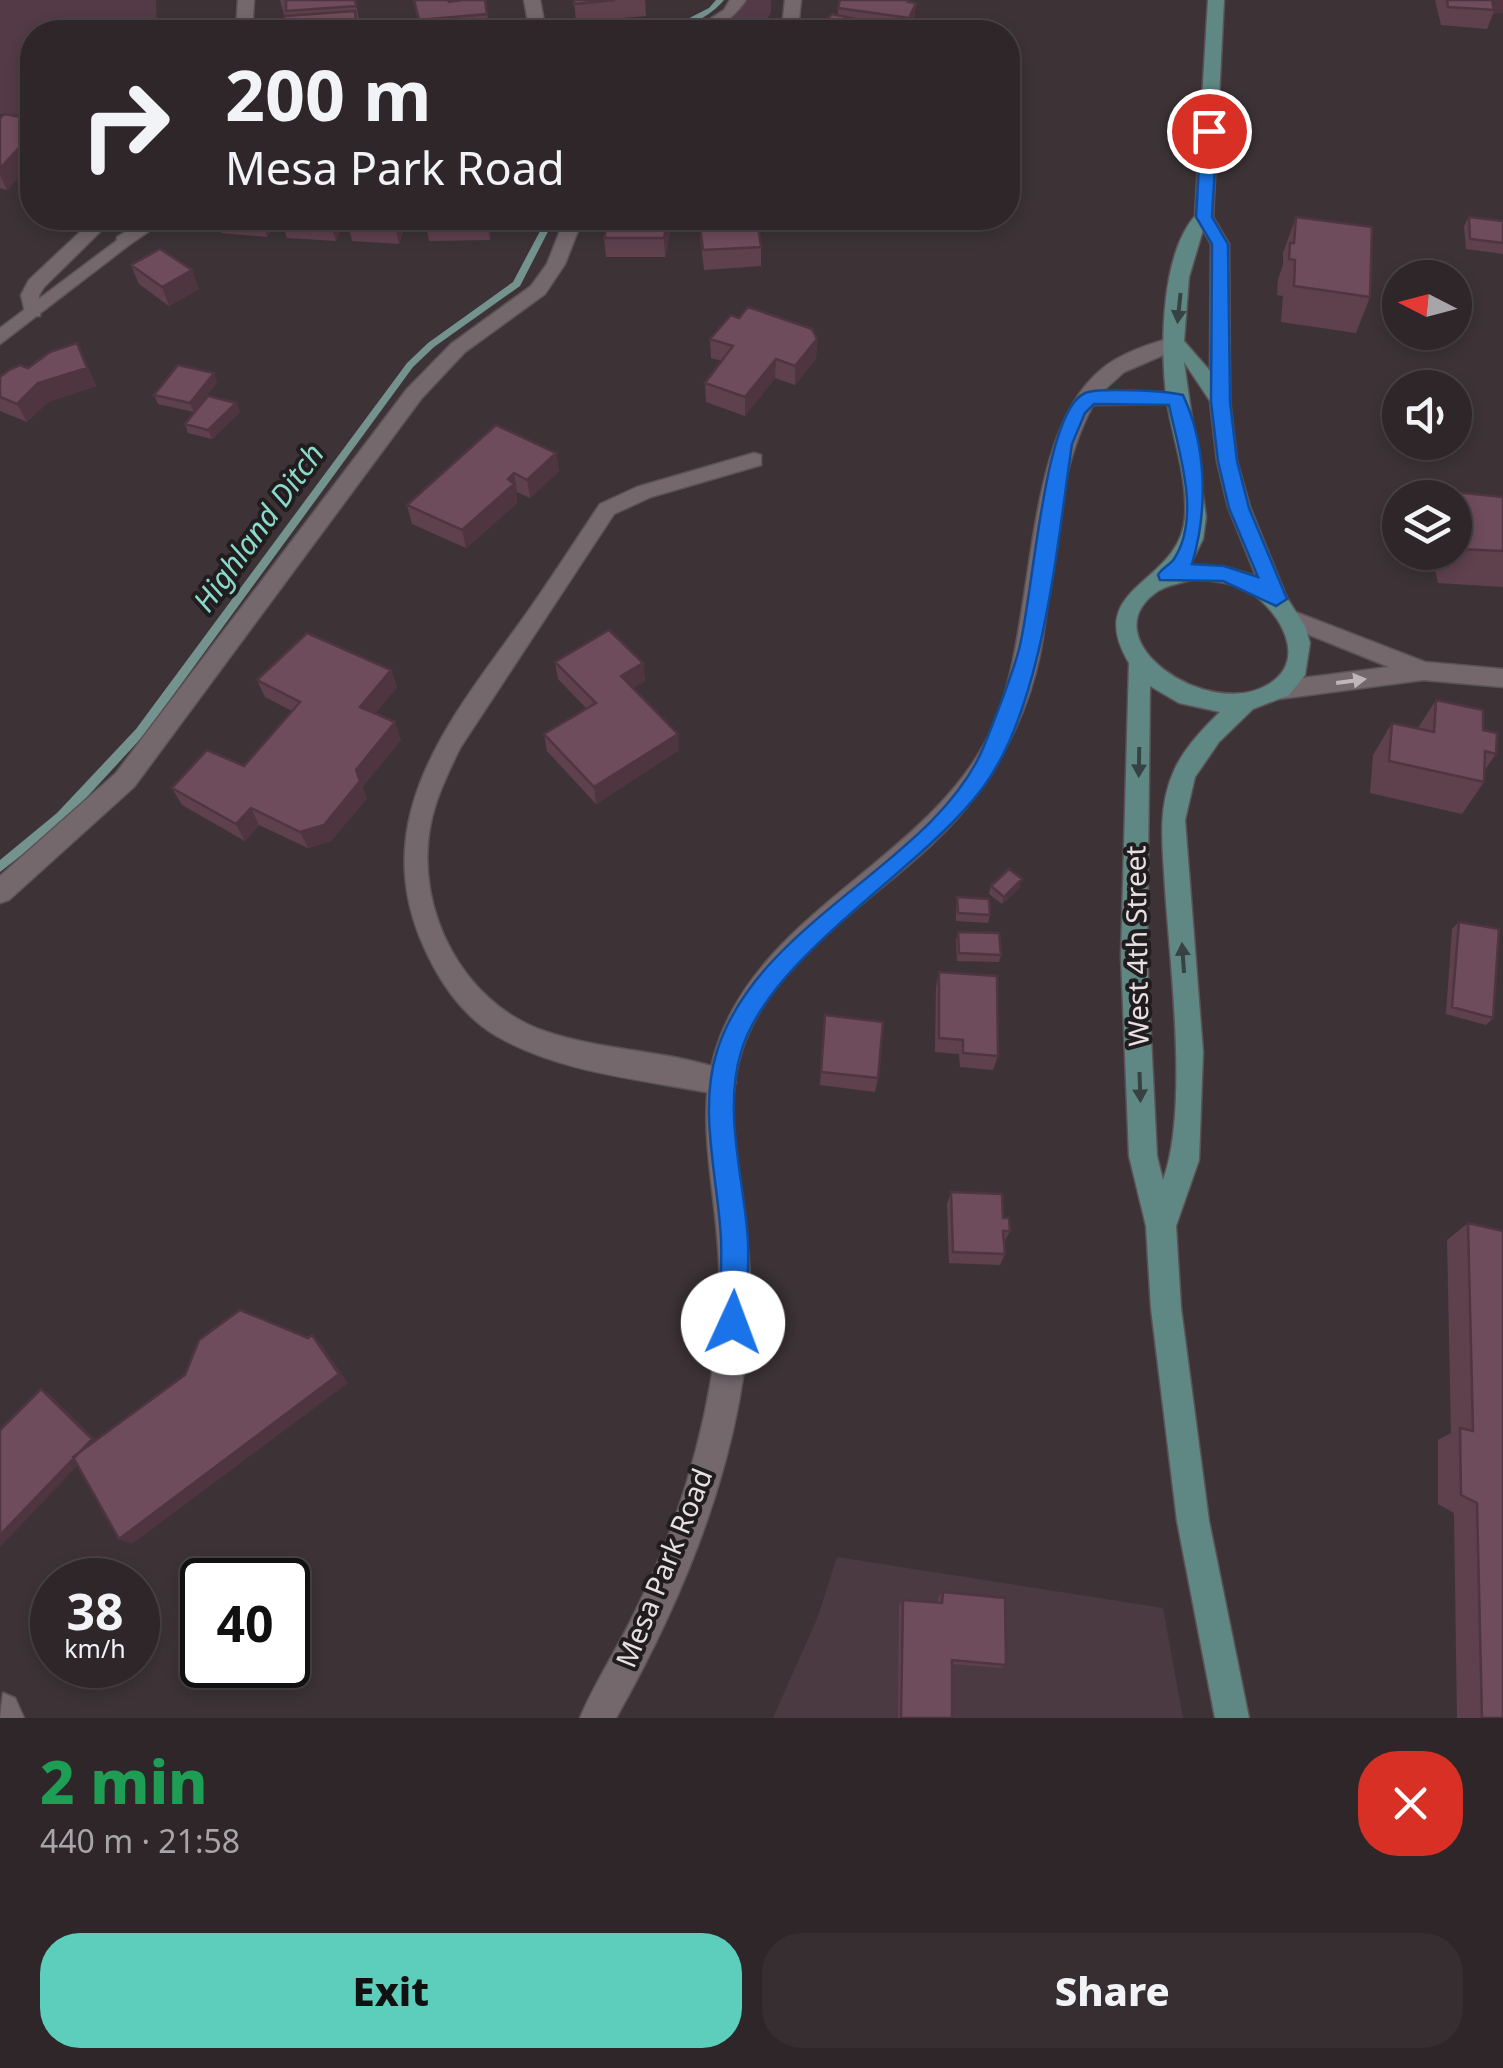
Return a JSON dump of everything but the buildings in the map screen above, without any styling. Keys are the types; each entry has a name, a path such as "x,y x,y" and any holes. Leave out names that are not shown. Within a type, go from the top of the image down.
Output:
{"main road":[{"path":"1216,0 1204,217 1220,244 1220,402 1239,508 1276,599"},
{"path":"1168,575 1195,570 1224,574 1252,583 1276,599 1294,619 1301,639 1301,658 1294,676 1279,690 1245,703 1215,704 1186,696 1139,664 1126,643 1124,621 1130,602 1145,586 1182,563 1194,523 1195,489 1176,399 1175,343 1187,239 1204,217"},
{"path":"1175,343 1190,356 1220,402"},
{"name":"West 4th Street","path":"1139,664 1134,938 1142,1156 1161,1226 1166,1308 1194,1520 1232,1718"},
{"name":"West 4th Street","path":"1161,1226 1185,1160 1189,1070 1173,820 1184,775 1211,735 1245,703"}],"street":[{"path":"718,20 738,0"},
{"path":"33,312 30,295 36,284 92,230"},
{"path":"0,338 140,230"},
{"path":"0,892 125,780 414,394 458,348 547,279 569,230"},
{"name":"Mesa Park Road","path":"598,1718 680,1544 704,1478 719,1418 735,1293 722,1082 729,1050 763,988 828,921 935,828 978,778 993,751 1030,651 1063,444 1076,410 1108,373 1175,343"},
{"path":"1090,398 1176,399"},
{"path":"722,1082 595,1056 513,1032 464,994 429,936 416,883 417,830 432,772 461,722 607,509 644,492 754,460"},
{"path":"1294,619 1423,671"},
{"path":"1279,690 1423,671 1503,678"}],"shaded area":[{"path":"0,0 156,0 157,20 20,20 20,115 0,114"},
{"path":"748,0 771,0 767,20 725,20"},
{"path":"837,1557 1163,1608 1183,1718 773,1718 817,1619"}],"waterway":[{"name":"Highland Ditch","path":"691,20 712,10 720,0"},
{"name":"Highland Ditch","path":"0,867 61,817 140,732 410,365 431,345 517,284 545,230"}],"route":[{"path":"733,1323 734,1241 722,1118 722,1082 729,1050 744,1018 784,963 935,828 978,778 993,751 1007,723 1030,651 1063,444 1076,410 1090,398 1176,399 1195,489 1194,523 1182,563 1168,575 1195,570 1224,574 1252,583 1276,599 1239,508 1228,461 1220,402 1220,244 1204,217 1209,131"}]}
